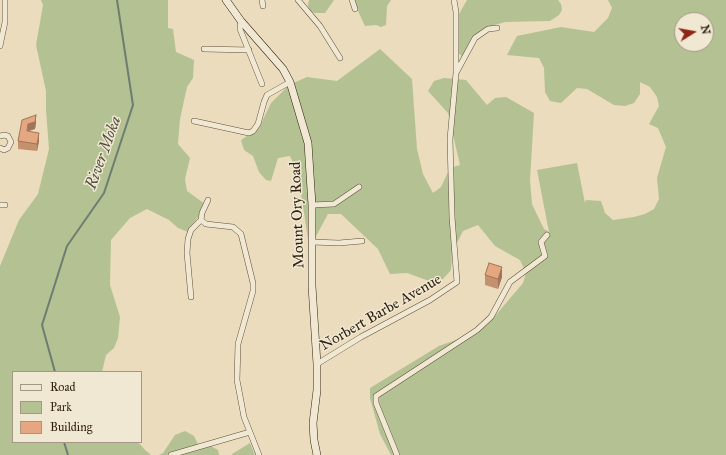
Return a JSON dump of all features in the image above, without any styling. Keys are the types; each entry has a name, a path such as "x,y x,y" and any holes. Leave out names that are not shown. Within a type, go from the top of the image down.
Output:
{"main road":[{"name":"Mount Ory Road","path":"226,0 241,21 284,69 290,82 308,143 312,205 312,286 317,364 317,390 313,423 317,455"}],"street":[{"path":"0,46 5,22 5,0"},
{"path":"298,0 320,26 340,58"},
{"path":"352,0 355,9"},
{"path":"454,0 456,12 456,73"},
{"path":"241,21 240,29 262,84"},
{"path":"456,73 475,38 488,29 497,28"},
{"path":"204,50 249,50"},
{"name":"Norbert Barbe Avenue","path":"317,364 361,337 430,300 457,282 452,217 450,139 456,73"},
{"path":"194,121 249,132 253,131 258,124 267,95 290,82"},
{"path":"0,136 8,136 11,142 8,148 4,150 0,148"},
{"path":"312,205 334,204 358,187"},
{"path":"191,297 187,253 188,239 191,230 201,220 202,213 208,200"},
{"path":"201,220 206,224 233,228 241,234 253,283 253,291 238,344 237,380 244,417 259,455"},
{"path":"397,455 376,403 376,396 477,330 491,317 510,282 545,256 541,242 547,235"},
{"path":"312,242 362,241"},
{"path":"170,455 250,432"}],"green space":[{"path":"41,0 168,0 168,28 173,29 176,52 194,60 193,78 187,87 180,119 178,144 190,158 185,179 187,191 205,204 200,214 188,232 178,228 169,220 147,209 130,218 111,240 110,285 120,317 118,338 114,348 106,355 102,371 12,371 12,443 139,443 151,455 0,455 0,266 19,220 38,194 49,149 46,91 36,45 43,5"},
{"path":"309,0 334,0 325,13 314,13 309,10"},
{"path":"355,0 391,0 387,6 386,25 381,27 376,25 365,26"},
{"path":"467,0 558,0 561,4 562,10 559,15 550,21 505,22 488,27 462,56 457,52 459,14"},
{"path":"608,0 726,0 726,455 391,455 380,434 370,398 370,388 439,346 478,332 490,322 523,283 526,273 520,260 495,246 478,225 463,231 452,253 451,270 443,279 432,282 407,273 390,274 378,249 341,214 328,214 314,240 308,239 298,173 290,156 278,158 271,181 266,180 259,172 253,156 244,150 241,140 259,128 271,103 289,85 307,77 337,81 380,49 412,79 417,149 423,174 433,193 441,187 450,168 460,165 448,113 428,91 434,81 444,78 466,80 487,105 495,98 506,97 534,113 530,180 532,204 544,229 549,232 537,170 577,163 585,203 586,200 601,201 605,213 613,220 645,214 654,209 659,199 657,178 666,147 658,128 649,124 659,106 657,97 650,87 640,82 640,94 634,103 625,106 614,105 587,89 577,88 561,103 550,101 545,92 544,68 539,58 507,55 517,36 561,27 594,32 608,18 612,8"},
{"path":"185,431 194,436 199,446 209,445 218,450 219,455 159,455 163,453 175,435"},
{"path":"250,443 255,455 232,455 232,454"}],"building":[{"path":"36,115 35,122 28,124 27,131 39,133 37,144 18,141 22,120"},
{"path":"489,263 502,267 498,279 485,275"}],"waterway":[{"name":"River Moka","path":"55,371 42,325 67,246 104,193 133,105 117,0"},
{"name":"River Moka","path":"64,443 68,455"}]}
